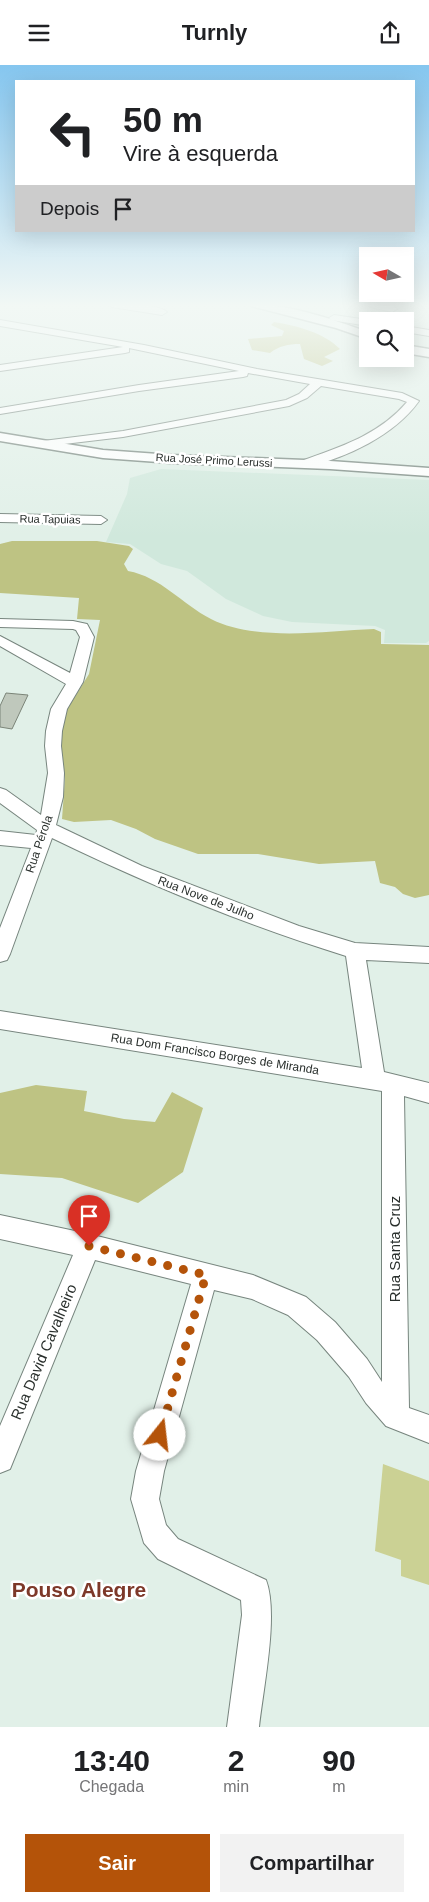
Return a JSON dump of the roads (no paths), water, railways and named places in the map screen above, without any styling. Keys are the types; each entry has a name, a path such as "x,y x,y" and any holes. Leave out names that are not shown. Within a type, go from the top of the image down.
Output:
{"street":[{"path":"0,411 138,387 181,382"},
{"path":"305,464 382,432 400,418 414,401 402,396 310,382"},
{"path":"39,444 123,434 290,403 304,396 318,383"},
{"name":"Rua José Primo Lerussi","path":"0,437 103,454 429,472"},
{"name":"Rua Tapuias","path":"0,518 101,520"},
{"path":"0,623 73,625"},
{"name":"Rua Pérola","path":"0,954 44,835 54,797 56,773 53,746 54,731 59,709 75,682 87,637 82,627 73,625"},
{"path":"0,640 75,682"},
{"name":"Rua Nove de Julho","path":"0,794 44,835 295,933 355,951 429,955"},
{"path":"0,838 44,835"},
{"name":"Rua Santa Cruz","path":"355,951 384,1081 396,1416"},
{"name":"Rua Dom Francisco Borges de Miranda","path":"0,1020 384,1081 429,1093"},
{"path":"0,1227 89,1246 253,1287 297,1307 326,1331 358,1369 375,1394 396,1416 429,1429"},
{"name":"Rua David Cavalheiro","path":"0,1459 89,1246"},
{"path":"206,1275 150,1471 145,1499 154,1533 168,1549 255,1591 257,1615 243,1727"}],"district":[{"name":"Pouso Alegre","path":"79,1590"}]}
